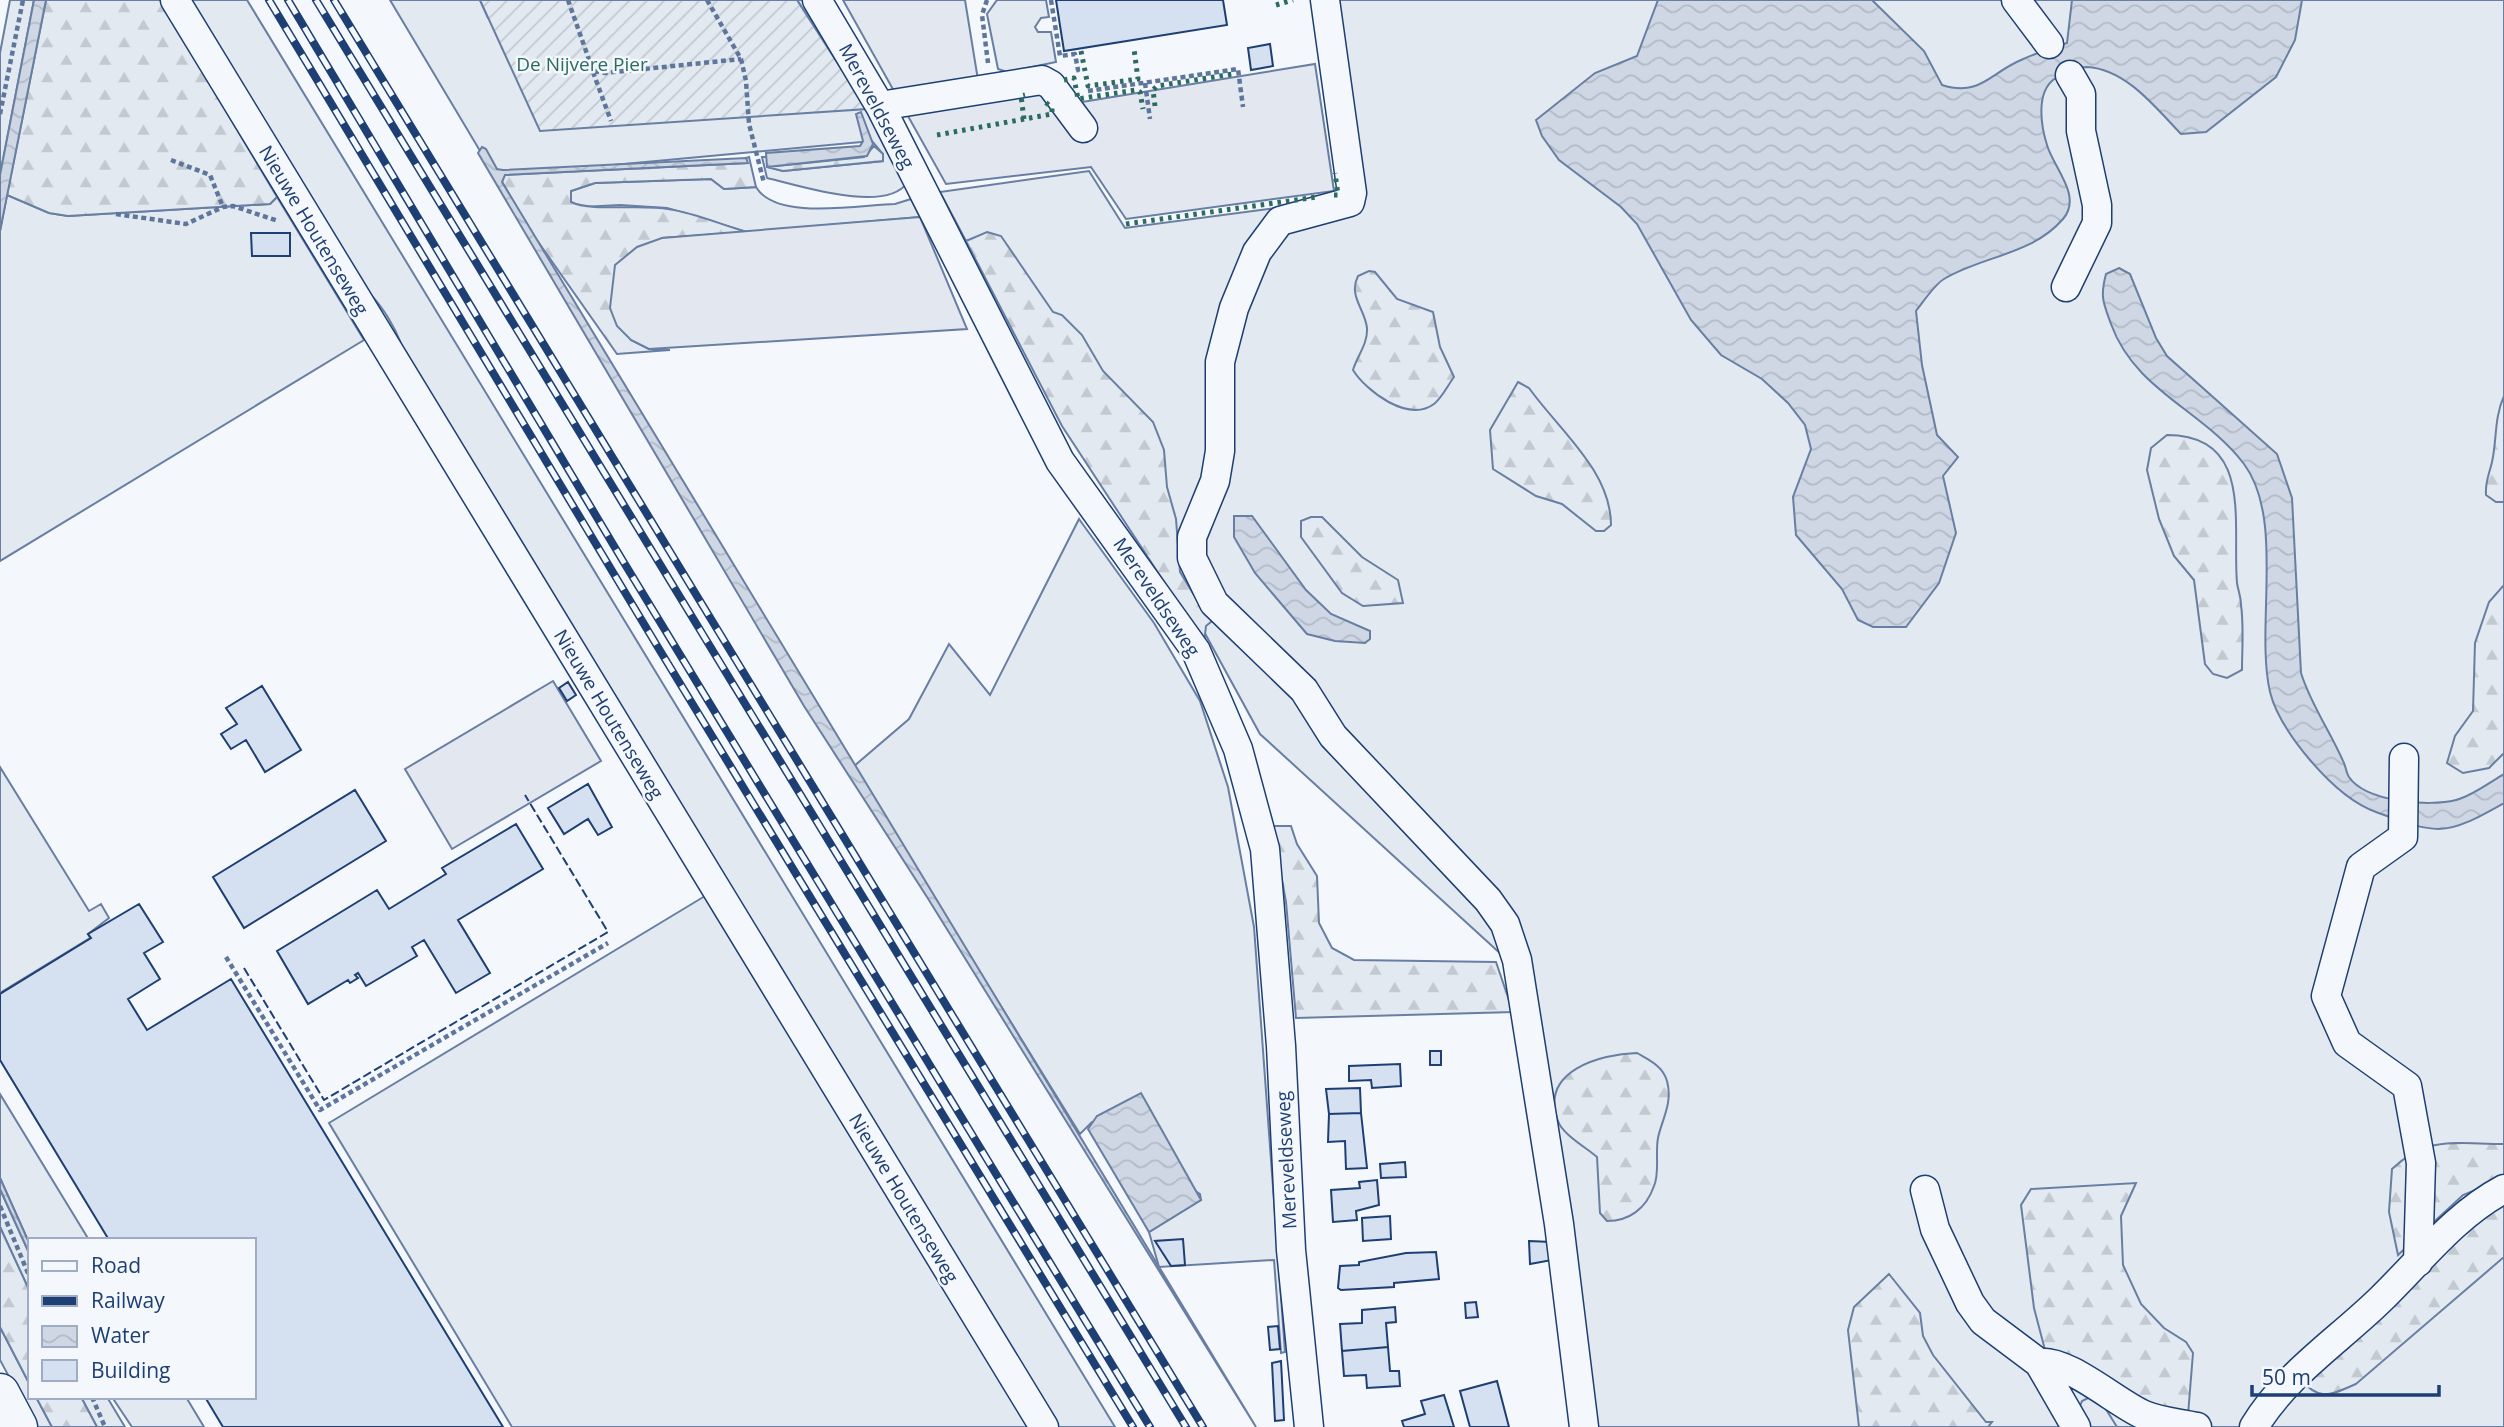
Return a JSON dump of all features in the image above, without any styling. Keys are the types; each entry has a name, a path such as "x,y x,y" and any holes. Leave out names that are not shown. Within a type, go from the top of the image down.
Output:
{"highway":[{"path":"0,1393 18,1427"}],"street":[{"name":"Nieuwe Houtenseweg","path":"175,0 1044,1427"},
{"name":"Mereveldseweg","path":"817,0 880,106 1060,461 1196,651 1238,749 1265,849 1281,1046 1291,1250 1309,1427"},
{"path":"1325,0 1352,193 1350,202 1280,221 1257,252 1234,308 1220,362 1220,450 1215,481 1192,537 1192,558 1214,603 1304,690 1333,736 1488,900 1505,924 1517,960 1559,1224 1584,1427"},
{"path":"2016,0 2049,44"},
{"path":"2066,287 2090,240 2097,214 2081,131 2081,94 2070,75"},
{"path":"880,106 1042,80 1049,83 1083,128"},
{"path":"2404,758 2403,837 2361,867 2326,996 2347,1043 2407,1086 2421,1163 2418,1262"},
{"path":"2254,1427 2286,1383 2418,1262 2465,1213 2504,1189"},
{"path":"1925,1190 1935,1229 1970,1303 1983,1321 2039,1363 2076,1427"},
{"path":"2039,1363 2058,1366 2096,1384 2126,1406 2144,1415 2197,1427"}],"path":[{"path":"0,114 23,0"},
{"path":"568,0 611,121"},
{"path":"707,0 741,60 746,81 749,124 764,183"},
{"path":"987,0 982,15 988,60"},
{"path":"1051,0 1060,56 1075,54 1080,81"},
{"path":"593,71 605,73 741,60"},
{"path":"1082,92 1238,69 1243,107"},
{"path":"1049,83 1061,73 1078,70"},
{"path":"1145,83 1150,119"},
{"path":"171,160 210,175 223,207"},
{"path":"116,215 186,225 223,207 241,207 285,223 306,217"},
{"path":"226,957 320,1110 608,943"},
{"path":"0,1206 28,1273"},
{"path":"93,1399 105,1427"}],"green space":[{"path":"10,0 34,0 0,175 0,53"},
{"path":"46,0 160,0 277,197 270,204 68,216 49,213 7,195"},
{"path":"185,0 247,0 1115,1427 1054,1427 406,362 389,318 374,298 357,284"},
{"path":"390,0 480,0 488,18 867,108 797,0 811,0 907,183 896,192 861,197 819,191 767,178 762,157 767,157 768,167 783,171 883,161 883,154 872,141 495,176"},
{"name":"De Nijvere Pier","path":"480,0 797,0 867,109 540,131"},
{"path":"997,0 1046,0 1049,17 1041,18 1035,27 1038,32 1051,32 1056,62 1007,72 998,69 987,14"},
{"path":"1318,0 2504,0 2504,1427 1574,1427 1514,966 1260,734 1167,564 975,238 966,241 940,192 1089,171 1125,228 1344,199"},
{"path":"874,146 883,154 883,161 783,171 767,167 864,157"},
{"path":"749,157 756,187 724,189 711,179 595,183 571,191 571,202 580,205 668,209 747,232 662,238 631,340 649,349 670,350 617,354 534,236 502,182 504,175 747,163 746,158"},
{"path":"711,179 724,189 756,187 766,198 799,208 895,204 911,199 920,217 747,232 667,208 620,205 581,207 571,202 571,191 595,183"},
{"path":"7,195 49,213 68,216 270,204 277,197 364,340 0,561 0,231"},
{"path":"987,232 1001,236 1053,312 1062,315 1082,335 1103,371 1153,422 1164,450 1167,487 1176,519 1180,572 1194,595 1218,616 1206,626 1204,643 1062,426 966,241"},
{"path":"1369,271 1375,272 1397,299 1433,312 1440,347 1454,377 1437,401 1424,409 1412,410 1389,402 1367,387 1353,370 1367,334 1355,283 1358,276"},
{"path":"1518,382 1529,388 1593,469 1609,505 1611,525 1604,531 1596,531 1562,504 1536,496 1493,469 1490,430"},
{"path":"2504,396 2504,502 2496,502 2486,495 2486,486"},
{"path":"2167,435 2195,439 2214,450 2226,466 2233,487 2237,583 2241,599 2242,670 2227,678 2213,674 2205,664 2194,580 2174,556 2159,519 2147,470 2151,448"},
{"path":"1322,517 1362,557 1398,580 1403,603 1363,606 1342,593 1301,537 1301,521"},
{"path":"1079,519 1154,623 1200,701 1228,787 1254,927 1285,1352 1281,1353 1274,1260 1159,1267 1149,1232 1201,1200 1200,1194 1092,1122 1080,1134 853,767 909,719 949,644 990,695"},
{"path":"2504,585 2504,753 2489,768 2463,773 2447,763 2455,736 2473,711 2475,643 2489,602"},
{"path":"0,767 89,911 101,904 109,918 88,934 90,938 0,993"},
{"path":"1272,826 1291,826 1297,844 1317,876 1319,923 1332,948 1354,960 1496,962 1513,1012 1296,1018 1286,902"},
{"path":"705,896 1033,1427 512,1427 329,1123"},
{"path":"1637,1053 1659,1067 1667,1081 1668,1104 1658,1138 1656,1181 1651,1194 1636,1212 1622,1219 1607,1221 1600,1213 1597,1157 1560,1126 1554,1104 1557,1089 1576,1069 1606,1057"},
{"path":"0,1094 88,1238 28,1238 28,1241 0,1178"},
{"path":"2457,1143 2504,1144 2504,1178 2463,1195 2398,1255 2389,1212 2392,1169 2405,1158 2431,1146"},
{"path":"2136,1183 2121,1216 2123,1265 2141,1304 2164,1328 2186,1342 2193,1353 2188,1415 2205,1427 2117,1427 2099,1398 2092,1396 2082,1401 2078,1411 2045,1350 2034,1308 2021,1205 2031,1189"},
{"path":"0,1189 28,1251 28,1288 0,1227"},
{"path":"2504,1202 2504,1257 2356,1384 2332,1393 2320,1394 2300,1379 2436,1253"},
{"path":"0,1227 28,1288 28,1381 0,1327"},
{"path":"1889,1274 1920,1313 1923,1336 1933,1355 1986,1422 1992,1422 1988,1427 1859,1427 1848,1330 1854,1307"},
{"path":"0,1327 28,1381 28,1399 37,1399 52,1427 36,1427 0,1360"},
{"path":"37,1399 82,1399 97,1427 52,1427"},
{"path":"82,1399 108,1399 125,1427 97,1427"},
{"path":"113,1399 187,1399 204,1427 132,1427"}],"shaded area":[{"path":"843,0 965,0 978,80 1076,103 1315,64 1334,191 1126,219 1091,167 946,184"},
{"path":"920,217 967,329 649,349 631,340 617,326 610,308 615,265 637,247 662,238"},
{"path":"553,681 601,761 452,849 405,769"}],"water":[{"path":"34,0 46,0 0,231 0,175"},
{"path":"1658,0 1872,0 1924,51 1942,85 1966,88 1984,82 2027,57 2067,43 2072,0 2302,0 2295,40 2276,77 2206,132 2181,134 2151,102 2127,82 2101,69 2073,69 2060,75 2048,86 2042,102 2043,129 2050,154 2068,191 2070,201 2063,219 2051,231 2022,248 1944,279 1916,311 1922,365 1937,435 1958,457 1943,476 1956,533 1939,583 1906,627 1873,627 1858,620 1842,589 1796,535 1793,497 1811,449 1805,425 1788,403 1762,379 1721,355 1691,320 1637,224 1621,207 1559,160 1542,136 1536,120 1595,73 1637,56"},
{"path":"861,112 873,144 867,156 767,167 766,153 860,146 863,141 856,114"},
{"path":"482,147 486,149 497,169 503,170 746,158 748,163 505,175 502,182 1256,1427 927,897 804,706 478,153"},
{"path":"2119,268 2130,274 2156,338 2167,356 2277,454 2292,498 2301,673 2349,777 2357,785 2383,797 2430,803 2462,798 2504,774 2504,803 2454,827 2428,828 2397,820 2367,808 2349,797 2317,768 2292,737 2273,701 2266,666 2266,543 2263,514 2256,487 2244,464 2227,445 2153,384 2136,367 2122,347 2104,305 2103,294 2106,274"},
{"path":"1234,516 1252,516 1306,590 1331,614 1370,631 1370,639 1365,643 1335,641 1307,634 1255,573 1234,537"},
{"path":"1141,1093 1201,1200 1149,1232 1088,1129 1097,1116"},
{"path":"0,1178 28,1241 28,1251 0,1189"}],"building":[{"path":"1056,0 1223,0 1227,25 1064,51"},
{"path":"1270,44 1273,66 1251,70 1248,48"},
{"path":"251,233 290,233 290,256 252,256"},
{"path":"568,682 576,695 567,701 559,688"},
{"path":"262,686 301,750 265,772 246,740 231,749 221,734 237,724 226,708"},
{"path":"588,784 612,827 598,835 588,819 564,834 548,808"},
{"path":"355,790 386,841 244,928 213,877"},
{"path":"516,824 543,869 458,920 490,973 456,993 424,940 412,947 417,956 366,986 358,973 355,975 358,978 350,983 348,980 308,1004 277,951 377,890 389,909 446,874 442,868"},
{"path":"139,904 163,942 144,953 160,979 128,999 147,1030 231,979 503,1427 223,1427 206,1399 256,1399 256,1238 108,1238 0,1060 0,994 91,938 88,934"},
{"path":"1430,1051 1441,1051 1441,1065 1430,1065"},
{"path":"1400,1064 1401,1086 1372,1088 1371,1080 1349,1081 1349,1066"},
{"path":"1360,1088 1361,1113 1329,1114 1326,1089"},
{"path":"1361,1113 1367,1168 1346,1169 1345,1141 1328,1142 1329,1114"},
{"path":"1405,1162 1406,1177 1381,1178 1380,1164"},
{"path":"1377,1180 1379,1205 1356,1211 1357,1220 1333,1222 1331,1190 1360,1188 1359,1182"},
{"path":"1390,1216 1391,1239 1363,1241 1362,1218"},
{"path":"1183,1239 1185,1265 1171,1266 1155,1241"},
{"path":"1529,1241 1551,1242 1552,1260 1530,1264"},
{"path":"1436,1252 1439,1279 1394,1283 1394,1287 1338,1288 1340,1266 1359,1265 1359,1262 1406,1253"},
{"path":"1476,1302 1478,1317 1466,1318 1465,1303"},
{"path":"1395,1307 1396,1322 1386,1323 1388,1347 1342,1351 1340,1324 1362,1323 1362,1310"},
{"path":"1278,1326 1280,1349 1270,1350 1268,1327"},
{"path":"1388,1347 1390,1371 1399,1371 1400,1386 1367,1388 1366,1375 1344,1376 1342,1351"},
{"path":"1281,1361 1284,1420 1275,1421 1272,1363"},
{"path":"1497,1381 1509,1427 1470,1427 1460,1391"},
{"path":"1444,1395 1454,1427 1404,1427 1402,1421 1425,1414 1421,1401"}],"railway":[{"path":"269,0 659,649 1133,1427"},
{"path":"288,0 623,561 1150,1427"},
{"path":"316,0 1186,1427"},
{"path":"334,0 1203,1427"}],"hedge":[{"path":"1276,5 1293,0"},
{"path":"1081,51 1088,86 1138,79 1134,49"},
{"path":"1155,106 1153,90 1157,86 1233,74"},
{"path":"1064,80 1074,78 1078,99 1136,90 1140,92 1143,109"},
{"path":"1024,119 1021,96 1025,95"},
{"path":"937,135 1052,114 1052,108 1043,100"},
{"path":"1334,195 1338,195 1335,173"},
{"path":"1126,224 1317,197"}],"fence":[{"path":"244,968 324,1100 608,932 525,795"}]}
